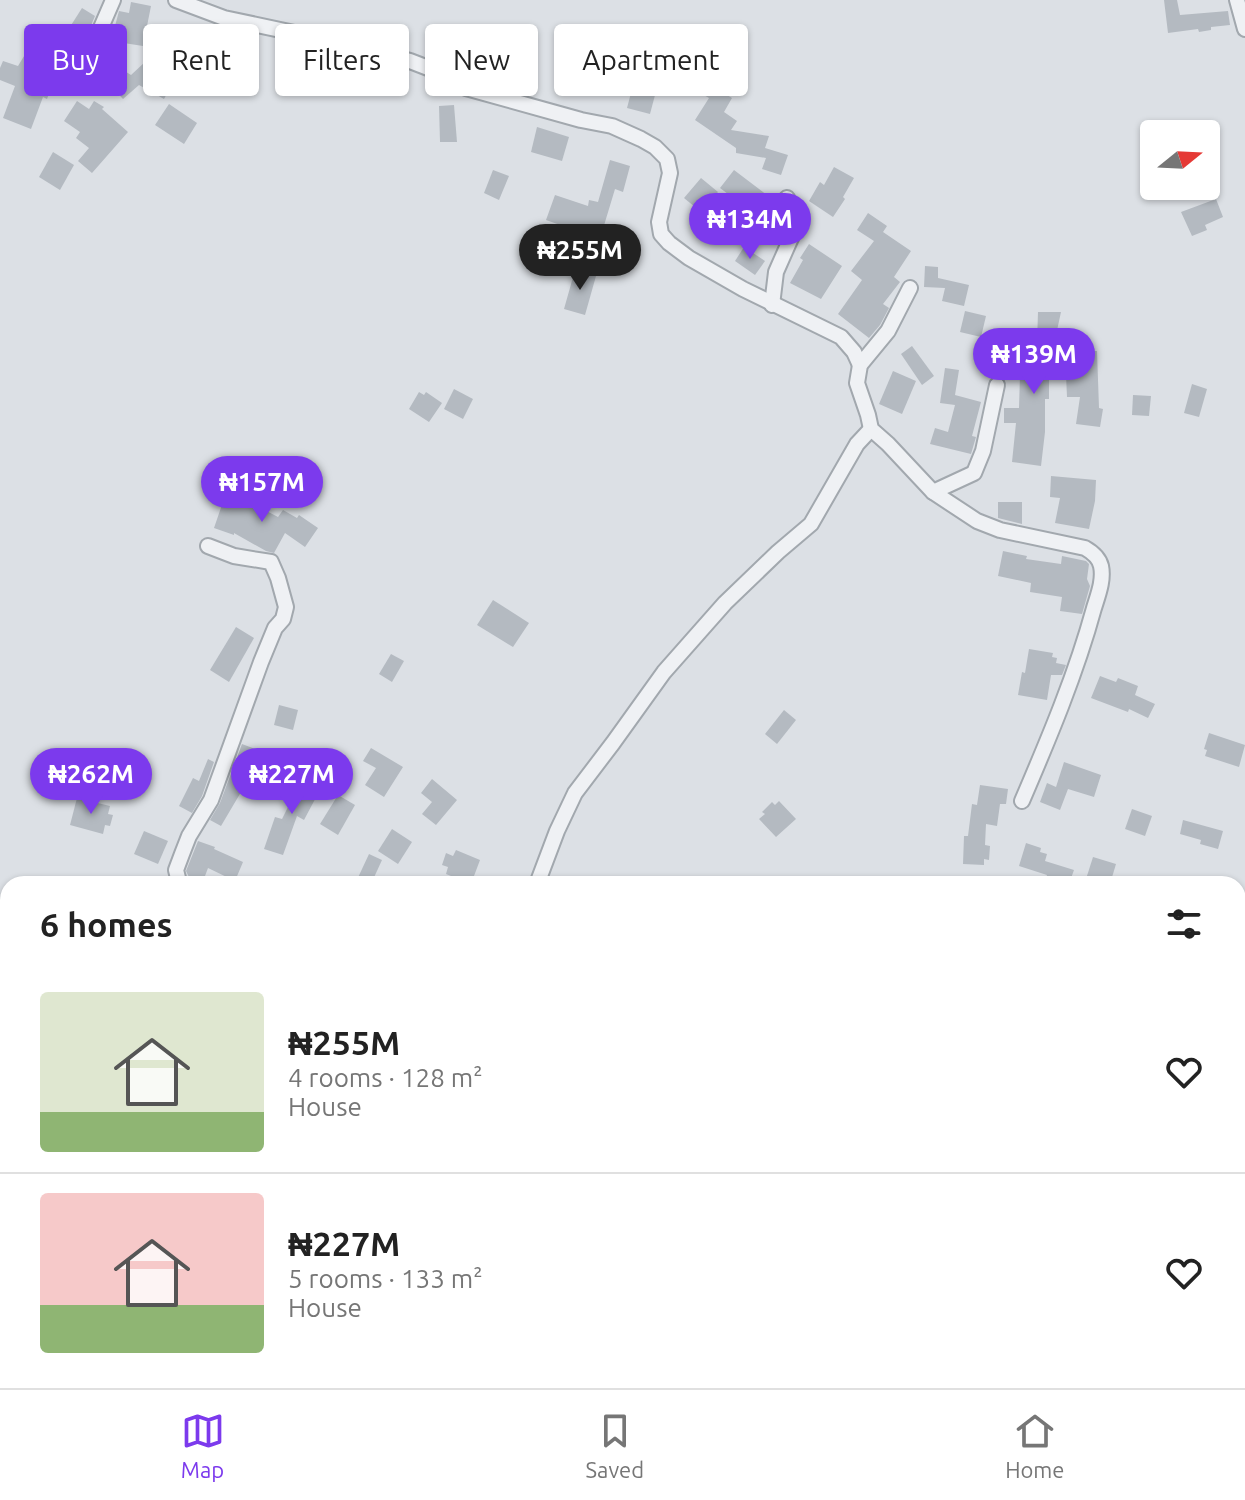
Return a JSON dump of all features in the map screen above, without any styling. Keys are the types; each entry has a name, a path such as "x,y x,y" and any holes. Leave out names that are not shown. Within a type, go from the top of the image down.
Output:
{"street":[{"path":"103,24 113,0"},
{"path":"176,0 224,18 410,61 441,73 466,88 612,126 641,139 667,159 670,173 659,222 661,234 669,243 689,258 772,305 841,337 860,365"},
{"path":"1237,0 1245,29"},
{"path":"772,305 776,272 791,238 787,198"},
{"path":"910,288 888,331 860,365 857,383 871,429 933,492 977,521 1000,530 1085,548 1101,564 1102,581 1080,654 1022,801"},
{"path":"933,492 974,473 983,451 997,385"},
{"path":"540,876 575,793 664,672 725,603 811,524 857,444 871,429"},
{"path":"178,876 176,870 189,836 211,800 268,643 283,619 286,607 271,562 234,556 208,546"}],"building":[{"path":"1164,0 1177,0 1180,15 1228,11 1230,25 1199,32 1198,29 1168,33"},
{"path":"131,2 151,6 147,24 143,24 143,46 127,44 127,24 116,24 119,11 129,13"},
{"path":"82,8 95,16 92,24 72,24"},
{"path":"24,56 24,96 48,96 47,99 43,97 31,129 3,118 15,86 0,80 0,68 3,61 18,66"},
{"path":"143,64 143,87 139,85 127,96 127,72 131,75"},
{"path":"630,96 655,96 650,114 627,108"},
{"path":"706,96 732,98 724,112 737,121 731,130 769,136 765,148 788,155 781,175 762,169 766,158 736,153 736,148 695,120 709,98"},
{"path":"77,101 89,109 94,101 104,107 102,109 128,132 92,173 78,161 89,148 76,138 80,132 64,121"},
{"path":"169,104 197,123 184,144 155,125"},
{"path":"454,105 457,142 440,142 439,106"},
{"path":"537,127 569,137 562,161 531,152"},
{"path":"53,152 74,165 60,190 39,177"},
{"path":"610,160 630,166 623,192 615,189 599,242 546,220 555,195 588,206 589,200 598,202"},
{"path":"834,167 854,178 833,217 809,201 820,182 824,185"},
{"path":"493,170 509,176 499,200 484,193"},
{"path":"734,170 776,202 759,225 764,229 752,250 725,231 744,206 720,188"},
{"path":"701,178 718,192 701,212 684,198"},
{"path":"1216,200 1223,217 1205,225 1207,230 1192,236 1181,212"},
{"path":"868,213 887,226 883,232 911,251 894,277 900,282 883,304 889,308 869,338 838,314 862,280 851,271 874,241 857,230"},
{"path":"809,244 842,266 821,299 790,283"},
{"path":"744,247 765,261 755,275 735,261"},
{"path":"925,266 938,267 938,278 969,285 964,306 942,301 945,288 924,287"},
{"path":"581,269 596,276 585,315 564,309 575,270"},
{"path":"965,311 986,316 981,337 960,332"},
{"path":"1038,312 1061,312 1056,335 1049,335 1049,399 1045,399 1041,466 1012,462 1016,423 1004,423 1004,408 1019,408 1020,375 1026,375 1030,343 1037,343"},
{"path":"912,346 934,376 922,385 901,354"},
{"path":"1075,351 1097,351 1099,408 1103,409 1100,427 1076,424 1080,397 1067,397 1066,375 1074,375"},
{"path":"945,368 959,370 955,395 981,402 972,436 976,437 971,454 930,444 935,428 948,432 955,405 940,403"},
{"path":"893,371 916,381 902,414 879,404"},
{"path":"1192,384 1207,389 1199,417 1184,413"},
{"path":"454,389 473,399 463,419 444,409"},
{"path":"419,392 424,395 426,392 442,403 429,422 409,409"},
{"path":"1133,395 1151,396 1149,416 1132,415"},
{"path":"1051,476 1096,480 1089,529 1055,523 1060,498 1050,497"},
{"path":"226,493 256,504 278,517 283,510 297,518 299,515 318,528 305,547 285,533 274,553 266,551 234,533 214,528"},
{"path":"998,502 1022,502 1022,524 998,518"},
{"path":"1003,551 1027,556 1026,559 1061,564 1062,556 1086,561 1089,564 1087,579 1090,586 1082,614 1060,611 1062,597 1030,592 1031,583 998,576"},
{"path":"493,600 529,623 513,647 477,625"},
{"path":"236,627 254,638 229,682 210,670"},
{"path":"1029,649 1053,653 1056,663 1066,665 1062,675 1051,675 1047,700 1018,695"},
{"path":"391,654 404,661 392,682 379,674"},
{"path":"1100,676 1116,682 1118,678 1138,686 1135,695 1155,704 1148,718 1091,698"},
{"path":"279,705 298,710 293,730 274,725"},
{"path":"784,710 796,720 777,744 765,734"},
{"path":"1209,733 1245,745 1239,767 1205,756"},
{"path":"242,744 258,750 244,787 221,826 210,820 220,803"},
{"path":"371,748 403,767 384,797 365,785 376,768 363,761"},
{"path":"208,759 214,762 202,796 192,813 179,806 193,778 199,781"},
{"path":"1064,762 1101,775 1094,797 1068,789 1060,810 1040,802 1047,783 1056,787"},
{"path":"303,777 322,786 304,820 297,816 283,855 264,849 275,817 282,819"},
{"path":"432,779 457,800 436,825 422,814 432,802 421,793"},
{"path":"980,785 1008,789 1006,804 1000,804 997,826 986,824 985,845 990,846 989,860 984,859 984,865 963,864 964,836 968,836 972,804 977,805"},
{"path":"338,795 355,805 338,835 320,824"},
{"path":"77,798 110,806 108,814 113,815 110,826 105,825 103,834 70,825"},
{"path":"779,801 796,819 776,837 759,819 772,802 775,805"},
{"path":"1132,809 1152,816 1145,836 1125,829"},
{"path":"1183,820 1223,831 1218,849 1180,834"},
{"path":"392,829 412,842 398,864 378,851"},
{"path":"144,831 168,841 158,864 134,854"},
{"path":"198,841 243,862 237,876 225,876 208,868 205,876 188,876 186,871"},
{"path":"1026,843 1041,848 1040,852 1047,854 1045,861 1074,870 1072,876 1047,876 1019,866"},
{"path":"456,850 480,860 474,876 446,874 448,867 442,865 446,853 453,856"},
{"path":"369,854 382,860 375,876 359,876"},
{"path":"1093,857 1116,864 1112,876 1087,876"}]}
